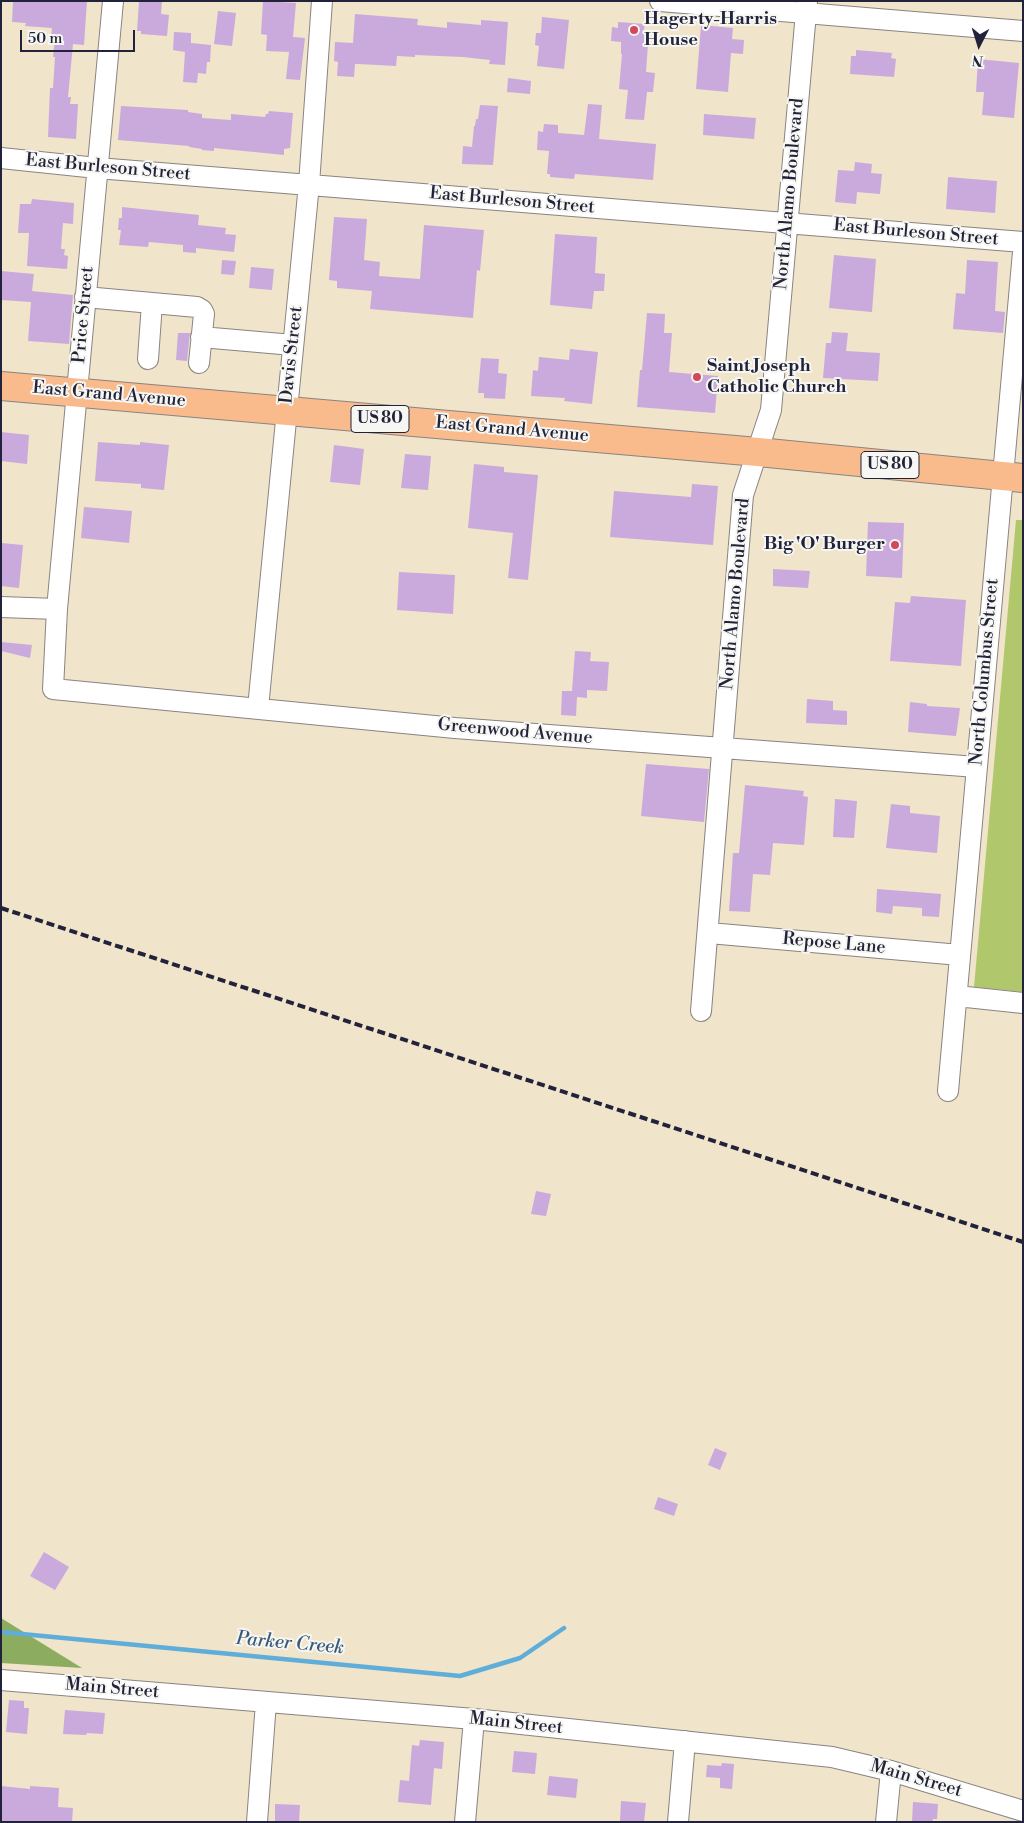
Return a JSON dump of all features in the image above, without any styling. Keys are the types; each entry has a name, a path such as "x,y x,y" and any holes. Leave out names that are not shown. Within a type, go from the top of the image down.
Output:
{"highway":[{"name":"East Grand Avenue","path":"1,386 758,452 1013,477"}],"street":[{"name":"Price Street","path":"53,689 57,609 114,1"},
{"name":"Davis Street","path":"258,708 309,184 322,1"},
{"path":"660,1 806,7 1023,31"},
{"name":"North Alamo Boulevard","path":"701,1011 709,934 743,496 771,410 806,7"},
{"name":"East Burleson Street","path":"1,158 97,168 1023,242"},
{"name":"North Columbus Street","path":"948,1091 977,767 1013,477 1023,252"},
{"path":"86,297 198,306 204,314 199,363"},
{"path":"148,359 152,303"},
{"path":"202,337 293,345"},
{"path":"1,607 57,609"},
{"name":"Greenwood Avenue","path":"53,689 455,728 977,767"},
{"name":"Repose Lane","path":"709,934 960,955"},
{"path":"957,996 1023,1003"},
{"name":"Main Street","path":"1,1680 474,1719 832,1757 891,1771 1023,1811"},
{"path":"257,1822 266,1702"},
{"path":"465,1822 474,1719"},
{"path":"678,1822 685,1741"},
{"path":"886,1822 891,1771"}],"green space":[{"path":"1016,520 1023,520 1023,992 974,987"},
{"path":"1,1618 82,1668 1,1663"}],"building":[{"path":"13,1 87,1 84,45 73,44 68,97 71,97 70,104 78,104 76,139 48,137 50,88 53,88 55,37 51,37 52,28 25,26 26,23 12,22"},
{"path":"139,1 162,1 161,14 169,15 167,36 141,34 141,31 137,31"},
{"path":"263,1 296,3 293,37 305,38 300,80 286,79 289,52 266,51 267,35 261,34"},
{"path":"218,11 236,13 232,46 214,44"},
{"path":"355,14 418,19 417,25 447,28 447,22 481,25 481,20 508,22 505,65 489,64 490,60 463,57 397,56 396,66 355,64 354,77 337,76 338,62 334,61 335,42 353,43"},
{"path":"542,17 569,20 564,69 537,66 539,46 535,45 536,33 541,33"},
{"path":"618,22 645,24 644,30 649,30 646,72 655,73 653,92 647,92 644,120 625,119 628,90 619,89 622,54 621,42 611,41 612,27 618,28"},
{"path":"701,25 733,28 732,39 744,40 743,54 731,53 728,92 696,89"},
{"path":"174,32 191,33 191,43 211,45 210,62 207,62 206,74 198,73 197,83 183,82 185,52 173,50"},
{"path":"856,50 892,53 891,58 896,59 894,77 850,74 851,56 856,56"},
{"path":"978,59 1019,63 1014,118 982,115 984,92 976,92"},
{"path":"508,78 531,81 530,94 507,92"},
{"path":"588,104 602,105 599,139 656,144 653,180 575,174 574,179 550,177 550,174 547,174 549,151 537,150 538,131 543,132 544,124 558,125 558,133 584,135"},
{"path":"480,105 498,106 493,165 462,164 463,146 472,147 474,126 476,119 478,119"},
{"path":"121,106 188,110 188,112 202,114 202,118 231,120 231,114 265,117 269,111 293,113 290,148 284,149 284,155 214,148 214,151 202,150 189,146 118,140"},
{"path":"704,114 756,118 754,139 703,135"},
{"path":"855,162 872,164 871,173 882,174 880,194 857,192 856,204 835,202 838,170 854,171"},
{"path":"948,177 997,181 995,213 946,209"},
{"path":"32,199 74,203 73,224 63,223 61,249 65,249 64,255 68,256 67,269 27,266 29,233 18,233 20,204 31,204"},
{"path":"122,207 199,215 198,225 226,228 225,234 236,235 234,252 196,248 196,253 183,252 183,245 149,242 148,247 119,245 121,230 118,230 119,218 122,218"},
{"path":"334,217 367,219 364,260 380,262 379,276 420,279 424,225 484,230 480,271 477,270 473,318 370,309 372,291 337,288 337,281 329,280"},
{"path":"555,234 597,237 595,273 605,274 604,291 594,291 592,309 550,305"},
{"path":"834,255 876,259 872,312 829,308"},
{"path":"222,260 236,261 234,275 221,274"},
{"path":"967,260 998,262 995,311 1005,312 1003,333 953,329 956,293 965,294"},
{"path":"251,267 274,269 272,290 249,288"},
{"path":"1,271 34,274 32,291 73,295 69,344 28,341 31,302 1,300"},
{"path":"647,313 665,314 664,333 672,333 669,372 718,376 715,413 637,407"},
{"path":"832,332 848,333 846,351 880,353 878,381 823,378 826,343 831,343"},
{"path":"178,333 190,333 187,361 176,360"},
{"path":"570,349 598,352 592,404 564,401 565,398 531,396 533,370 538,371 539,357 569,360"},
{"path":"481,358 499,359 498,373 507,374 505,399 484,398 484,393 478,393"},
{"path":"1,432 29,435 27,464 1,461"},
{"path":"98,442 140,445 140,442 169,445 164,490 141,488 141,484 95,481"},
{"path":"334,445 364,449 360,485 330,482"},
{"path":"405,454 431,456 428,490 401,488"},
{"path":"474,464 504,467 504,472 538,475 528,580 508,578 513,533 468,528"},
{"path":"692,484 718,486 713,545 610,537 614,491 691,497"},
{"path":"84,507 132,511 129,543 81,538"},
{"path":"868,522 904,523 902,578 866,576"},
{"path":"1,543 23,545 19,588 1,586"},
{"path":"773,569 810,571 808,588 773,586"},
{"path":"399,572 455,575 453,614 397,610"},
{"path":"911,596 966,600 961,666 890,661 895,602 910,603"},
{"path":"1,642 32,645 30,658 1,651"},
{"path":"575,651 591,652 590,661 609,662 607,691 587,690 587,698 577,697 576,716 561,715 562,691 572,691"},
{"path":"807,699 833,701 833,710 847,711 847,725 806,723"},
{"path":"910,702 927,704 927,706 960,708 956,736 908,732"},
{"path":"646,764 709,769 704,822 641,816"},
{"path":"745,785 804,791 803,796 808,797 804,845 773,843 770,875 753,874 750,912 729,911 733,853 739,853"},
{"path":"835,799 857,801 854,838 833,837"},
{"path":"891,804 910,806 910,813 940,816 937,853 886,848"},
{"path":"877,889 941,894 939,917 922,916 922,908 893,906 892,914 876,912"},
{"path":"536,1191 551,1194 546,1216 531,1214"},
{"path":"715,1448 727,1453 720,1470 708,1465"},
{"path":"658,1497 678,1504 674,1516 654,1509"},
{"path":"44,1552 69,1567 55,1590 30,1576"},
{"path":"9,1700 24,1701 24,1708 29,1708 27,1734 6,1732"},
{"path":"65,1710 105,1713 103,1734 63,1734"},
{"path":"420,1740 444,1742 442,1769 434,1768 431,1805 398,1802 400,1780 409,1781 412,1745 419,1746"},
{"path":"514,1751 537,1753 535,1774 512,1772"},
{"path":"722,1763 734,1764 732,1789 720,1788 720,1778 706,1777 707,1765 721,1766"},
{"path":"549,1776 578,1779 576,1798 547,1795"},
{"path":"1,1786 30,1789 30,1786 59,1788 58,1807 73,1808 72,1822 1,1822"},
{"path":"621,1801 646,1803 644,1822 620,1822"},
{"path":"913,1802 938,1804 937,1819 933,1819 932,1822 912,1822"},
{"path":"275,1804 300,1805 299,1822 275,1822"}],"waterway":[{"name":"Parker Creek","path":"1,1632 460,1676 520,1658 564,1628"}],"railway":[{"path":"1,908 1023,1242"}],"place":[{"name":"Hagerty-Harris House","path":"634,30"},
{"name":"Saint Joseph Catholic Church","path":"697,377"},
{"name":"Big 'O' Burger","path":"895,545"}]}
